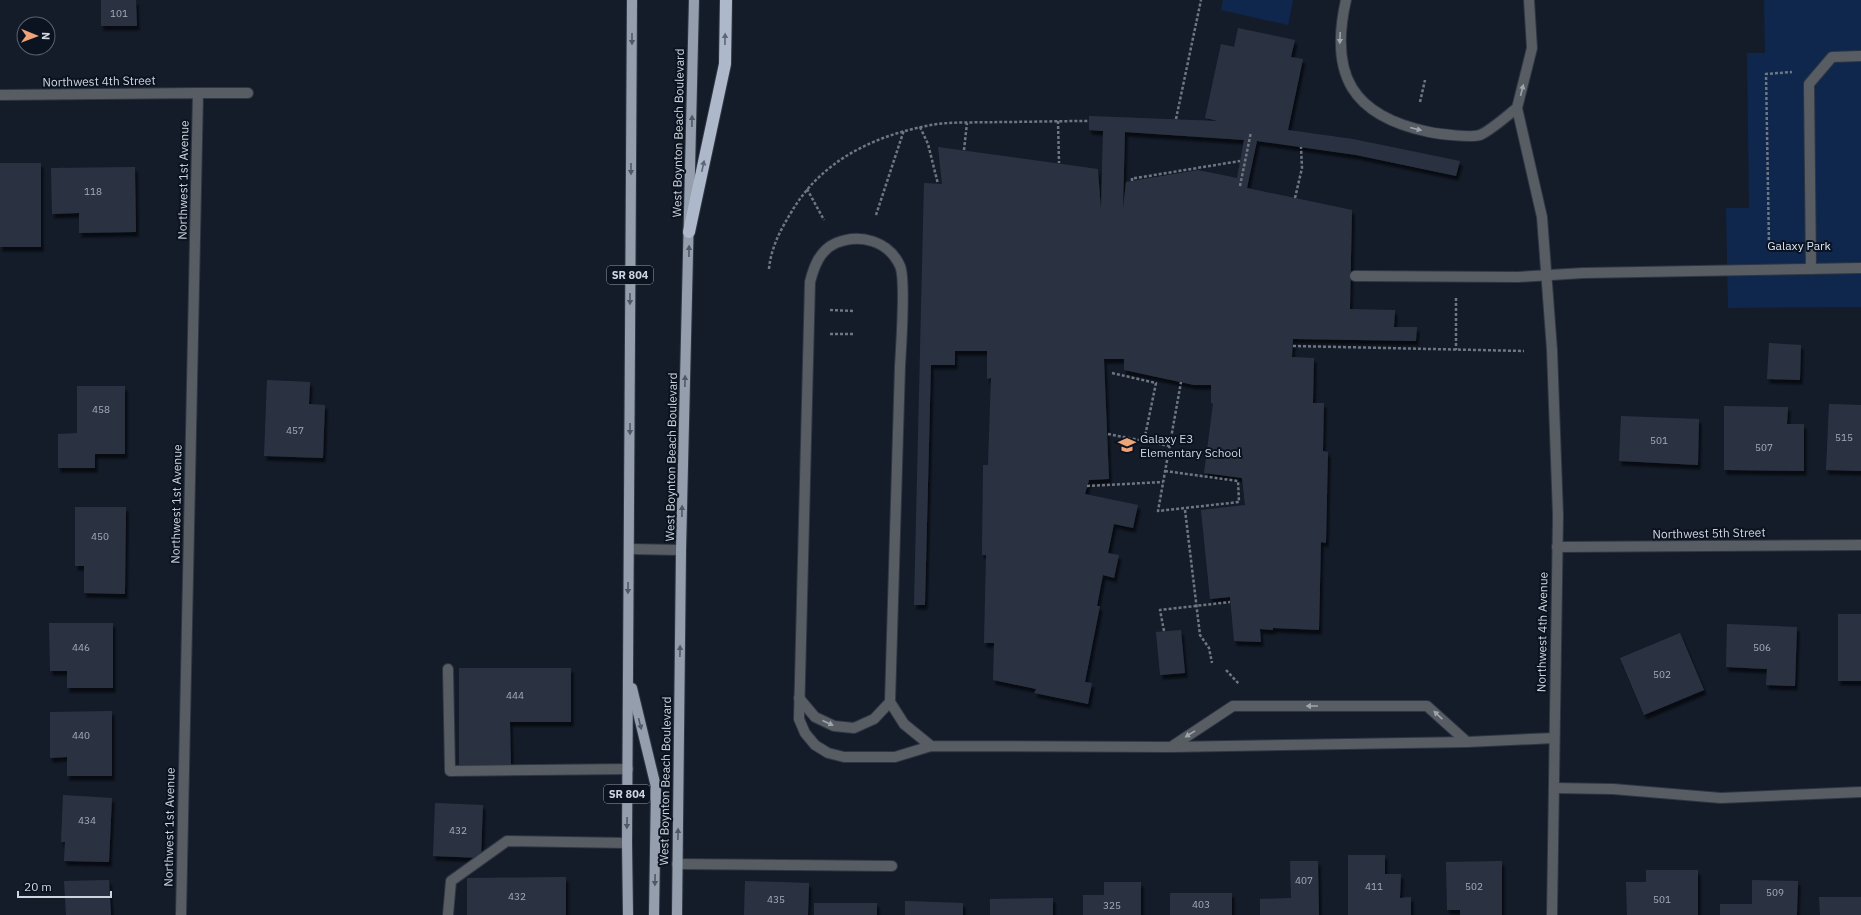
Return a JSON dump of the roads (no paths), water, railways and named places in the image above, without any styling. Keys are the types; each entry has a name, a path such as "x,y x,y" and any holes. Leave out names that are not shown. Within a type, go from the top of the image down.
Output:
{"highway":[{"path":"689,232 725,64 726,0"}],"main road":[{"name":"SR 804","path":"628,915 627,843 632,0"},
{"name":"West Boynton Beach Boulevard","path":"677,915 681,550 694,0"},
{"path":"628,672 656,787 654,915"}],"street":[{"path":"1346,0 1340,25 1342,67 1356,94 1375,112 1396,123 1414,129 1444,135 1480,135 1517,108 1532,48 1529,0"},
{"path":"1811,269 1809,84 1832,57 1861,56"},
{"name":"Northwest 4th Street","path":"0,95 198,93 248,94"},
{"name":"Northwest 1st Avenue","path":"181,915 198,93"},
{"name":"Northwest 4th Avenue","path":"1517,108 1542,217 1552,350 1558,515 1552,915"},
{"path":"931,746 904,724 890,702 902,281 901,267 892,254 880,244 865,239 850,238 835,244 823,253 814,267 810,282 799,719 805,733 815,745 828,753 844,757 895,758 931,746 1170,748 1466,742 1554,738"},
{"path":"1355,276 1518,277 1589,272 1861,268"},
{"name":"Northwest 5th Street","path":"1557,548 1861,545"},
{"path":"629,549 681,550"},
{"path":"448,669 450,771 628,769"},
{"path":"799,698 815,717 834,726 854,728 874,719 890,702"},
{"path":"1170,748 1233,706 1428,706 1466,742"},
{"path":"1554,788 1613,790 1721,798 1861,792"},
{"path":"448,915 451,881 507,841 627,843"},
{"path":"678,864 892,866"}],"place":[{"name":"Galaxy E3 Elementary School","path":"1127,445"}],"park label":[{"name":"Galaxy Park","path":"1799,245"}]}
